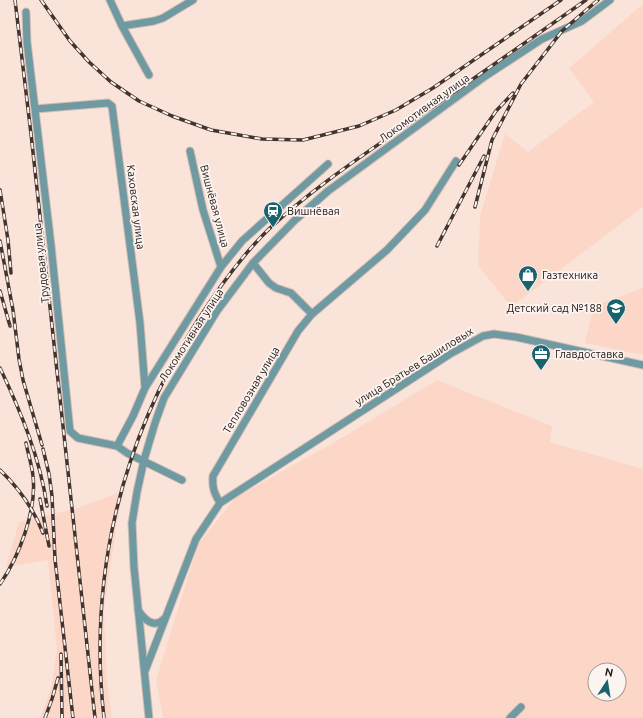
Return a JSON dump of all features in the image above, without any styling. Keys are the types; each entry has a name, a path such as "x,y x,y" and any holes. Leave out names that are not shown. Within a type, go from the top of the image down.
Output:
{"street":[{"path":"110,0 122,26 149,75"},
{"path":"122,26 154,21 163,18 193,0"},
{"name":"Локомотивная улица","path":"149,718 134,567 132,523 137,492 144,460 159,410 172,385 217,311 253,263 295,220 328,191 484,77 542,39 582,21 610,0"},
{"name":"Трудовая улица","path":"26,12 27,42 51,245 70,431 78,438 117,446 127,453 144,460 182,480"},
{"name":"Каховская улица","path":"35,109 108,103 112,106 140,323 145,388"},
{"name":"Вишнёвая улица","path":"190,151 202,203 221,267"},
{"name":"Тепловозная улица","path":"220,503 212,485 213,476 298,331 312,314 387,250 425,210 456,161"},
{"path":"117,446 133,416 145,388 221,267 242,241 328,164"},
{"path":"253,263 269,284 291,293 312,314"},
{"name":"улица Братьев Башиловых","path":"220,503 450,354 483,336 494,334 516,337 643,365"},
{"path":"145,673 196,540 204,525 220,503"},
{"path":"138,610 143,618 150,623 159,623 165,618"},
{"path":"510,718 521,707"}],"shaded area":[{"path":"643,4 643,207 511,307 478,265 480,216 505,134 528,152 594,102 569,68"},
{"name":"Детский сад №188","path":"643,288 643,355 585,343 594,306"},
{"path":"437,380 552,426 550,442 643,469 643,718 163,718 156,680 198,545 235,498 340,439"},
{"path":"125,490 119,509 104,609 107,679 112,718 40,718 51,689 57,650 48,560 6,567 19,522 78,508"}],"railway":[{"path":"15,0 95,718"},
{"path":"41,0 70,41 89,62 111,82 139,101 172,116 211,130 262,139 303,140 359,126 396,110 433,88 561,0"},
{"path":"104,718 100,665 101,614 106,563 116,513 130,464 148,416 170,369 212,298 239,262 259,239 304,199 359,158 586,0"},
{"path":"475,207 492,140 521,84 562,31 598,0"},
{"path":"459,165 496,111 513,93"},
{"path":"437,246 484,156"},
{"path":"0,190 8,240 11,273"},
{"path":"0,241 13,310 23,380 42,445"},
{"path":"0,291 10,326"},
{"path":"0,368 15,401 35,453 47,506"},
{"path":"0,584 14,561 20,547 32,503 34,489 33,476 26,443"},
{"path":"43,449 52,496 55,559 73,718"},
{"path":"0,470 25,499 43,533"},
{"path":"40,499 49,546"},
{"path":"61,654 62,718"},
{"path":"45,718 58,678"}],"place":[{"name":"Вишнёвая","path":"273,228"},
{"name":"Газтехника","path":"528,292"},
{"name":"Детский сад №188","path":"616,325"},
{"name":"Главдоставка","path":"541,371"}]}
